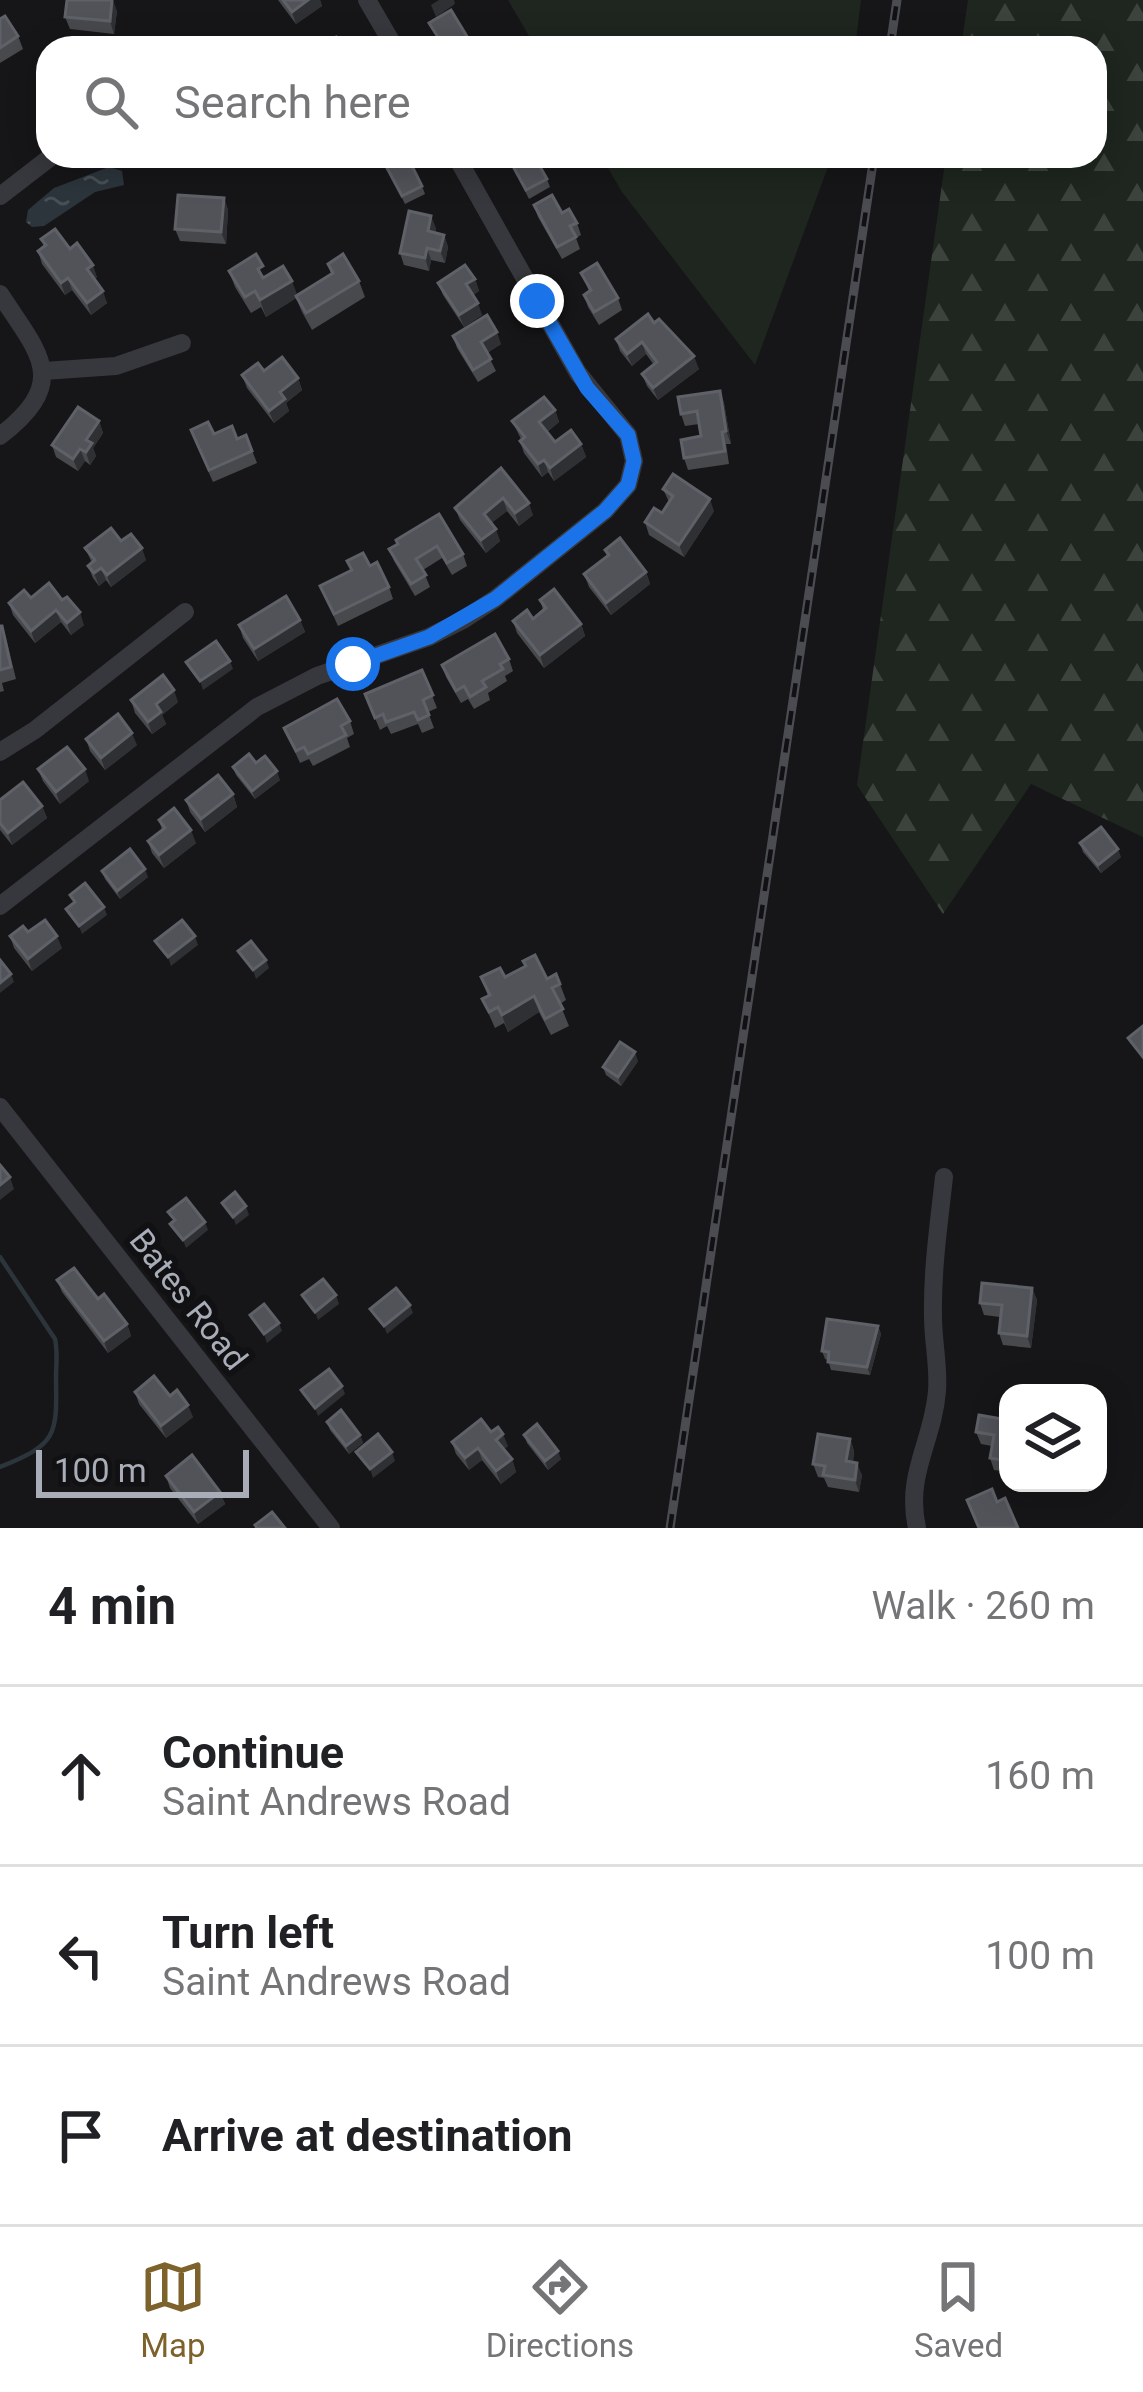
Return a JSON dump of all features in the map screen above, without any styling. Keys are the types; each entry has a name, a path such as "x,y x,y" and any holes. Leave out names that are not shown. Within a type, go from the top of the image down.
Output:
{"street":[{"path":"367,0 388,36"},
{"path":"0,196 36,168"},
{"path":"0,906 257,706 317,676 429,637 463,620 605,511 628,485 634,461 628,435 578,373 463,168"},
{"path":"0,294 37,345 44,371 31,409 0,436"},
{"path":"44,371 116,366 182,343"},
{"path":"0,752 185,612"},
{"name":"Bates Road","path":"0,1107 331,1528"},
{"path":"917,1528 915,1470 937,1388 934,1260 944,1177"}],"green space":[{"path":"508,0 861,0 856,36 529,36"},
{"path":"968,0 1143,0 1143,837 1031,784 943,914 857,785 944,168 1107,168 1107,36 963,36"},
{"path":"608,168 828,168 755,365"}],"water":[{"path":"106,168 122,171 124,185 95,192 44,226 32,227 26,222 28,210 54,188"}],"building":[{"path":"67,0 112,0 110,21 65,17"},
{"path":"283,0 308,0 292,12"},
{"path":"451,10 467,36 437,36 429,23"},
{"path":"5,16 18,36 0,48 0,19"},
{"path":"387,168 413,168 422,186 402,196"},
{"path":"514,168 541,168 547,179 526,190"},
{"path":"178,195 224,198 221,232 175,229"},
{"path":"552,195 562,213 569,209 577,223 570,226 576,237 557,247 534,205"},
{"path":"409,211 431,216 428,231 444,235 440,251 427,248 425,258 400,253"},
{"path":"55,229 70,249 77,243 93,265 87,269 103,291 87,303 68,278 61,283 38,251 46,245 41,239"},
{"path":"256,254 263,278 283,266 292,281 260,300 255,291 245,297 229,271"},
{"path":"343,254 359,281 306,313 296,296 333,273 328,264"},
{"path":"597,263 618,298 594,312 584,295 591,290 581,273"},
{"path":"465,265 475,279 466,284 478,303 459,315 438,283"},
{"path":"648,314 654,323 659,319 694,356 653,388 642,374 657,362 642,342 627,354 616,339"},
{"path":"487,315 497,332 481,342 491,359 473,370 453,336"},
{"path":"282,357 298,378 280,392 285,399 269,411 242,375 258,363 264,371"},
{"path":"720,391 725,451 684,458 681,440 701,436 697,411 681,414 678,397"},
{"path":"544,397 555,410 539,422 555,442 571,430 581,444 550,468 544,460 538,464 512,421"},
{"path":"78,407 99,421 86,440 92,443 86,452 80,449 73,459 52,445"},
{"path":"208,422 214,434 232,426 237,439 246,435 252,451 209,470 191,430"},
{"path":"501,468 529,503 515,513 503,498 484,514 496,529 481,540 455,508"},
{"path":"673,474 710,499 679,545 645,522 654,508 662,513 673,496 663,489"},
{"path":"439,514 463,554 447,563 437,546 416,559 426,575 411,584 389,549"},
{"path":"111,528 121,541 131,534 142,548 107,575 101,568 94,573 88,566 95,560 85,548"},
{"path":"620,538 646,572 606,603 584,574 609,555 605,550"},
{"path":"363,553 370,566 377,562 389,587 334,614 320,586 352,570 347,561"},
{"path":"49,583 80,612 67,623 56,610 31,631 9,603 24,590 31,598"},
{"path":"554,589 581,624 540,655 513,621 527,610 533,619 546,608 540,600"},
{"path":"286,596 300,620 254,649 239,625"},
{"path":"0,626 11,667 0,670"},
{"path":"495,634 509,659 500,664 503,669 482,681 486,687 470,697 464,686 456,691 442,665"},
{"path":"216,641 230,661 200,681 186,662"},
{"path":"422,670 433,695 423,700 429,715 418,720 414,712 386,722 383,714 375,718 365,694"},
{"path":"163,675 174,690 156,704 161,712 148,722 131,700"},
{"path":"337,699 350,721 341,726 346,735 308,754 304,747 296,751 284,728"},
{"path":"118,714 132,733 101,758 86,739"},
{"path":"67,747 85,769 56,792 38,769"},
{"path":"249,754 256,763 265,756 277,771 252,791 233,767"},
{"path":"218,775 233,794 201,819 186,800"},
{"path":"23,782 42,806 8,833 0,823 0,800"},
{"path":"174,808 191,830 159,855 148,841 165,828 159,820"},
{"path":"1101,827 1118,849 1098,865 1080,843"},
{"path":"130,849 145,869 117,891 102,871"},
{"path":"85,883 104,907 79,926 66,909 75,902 70,895"},
{"path":"45,920 57,936 28,959 10,936 23,926 28,932"},
{"path":"182,920 195,936 168,957 155,941"},
{"path":"251,941 266,960 253,970 238,951"},
{"path":"535,955 547,979 556,974 560,984 552,988 563,1009 545,1019 534,996 502,1015 498,1007 489,1012 482,999 490,995 481,977 500,968 505,977"},
{"path":"0,960 11,974 0,983"},
{"path":"1143,1026 1143,1057 1128,1038"},
{"path":"620,1042 635,1052 618,1077 603,1067"},
{"path":"0,1165 10,1177 0,1185"},
{"path":"235,1192 246,1206 233,1217 222,1203"},
{"path":"186,1198 205,1222 183,1240 170,1224 175,1220 168,1212"},
{"path":"74,1268 98,1299 104,1294 127,1324 104,1341 57,1280"},
{"path":"323,1279 336,1295 315,1312 302,1295"},
{"path":"982,1283 1032,1288 1027,1336 999,1333 1002,1305 980,1303"},
{"path":"396,1288 410,1305 384,1326 370,1309"},
{"path":"264,1304 279,1323 264,1334 250,1315"},
{"path":"827,1319 878,1326 867,1367 828,1362 829,1352 822,1351"},
{"path":"329,1369 342,1386 315,1408 301,1390"},
{"path":"154,1376 170,1396 177,1390 188,1405 161,1426 135,1392"},
{"path":"341,1410 360,1435 346,1446 327,1422"},
{"path":"979,1415 999,1418 999,1460 990,1458 994,1435 976,1432"},
{"path":"481,1419 491,1432 498,1427 503,1434 496,1440 512,1459 496,1471 478,1448 465,1458 452,1442"},
{"path":"537,1424 558,1451 545,1461 524,1435"},
{"path":"378,1434 392,1452 370,1469 356,1452"},
{"path":"818,1434 850,1439 846,1461 857,1463 855,1480 823,1475 825,1466 813,1464"},
{"path":"192,1455 220,1492 194,1512 166,1476"},
{"path":"992,1489 997,1502 1005,1498 1018,1528 979,1528 967,1500"},
{"path":"272,1512 285,1528 257,1528 255,1525"}],"waterway":[{"path":"0,1257 55,1339 57,1354 56,1413 50,1436 33,1452 0,1467"}],"railway":[{"path":"892,36 897,0"},
{"path":"670,1528 872,168"}],"route":[{"path":"353,664 463,620 605,511 628,485 634,461 628,435 587,388 537,301"}]}
